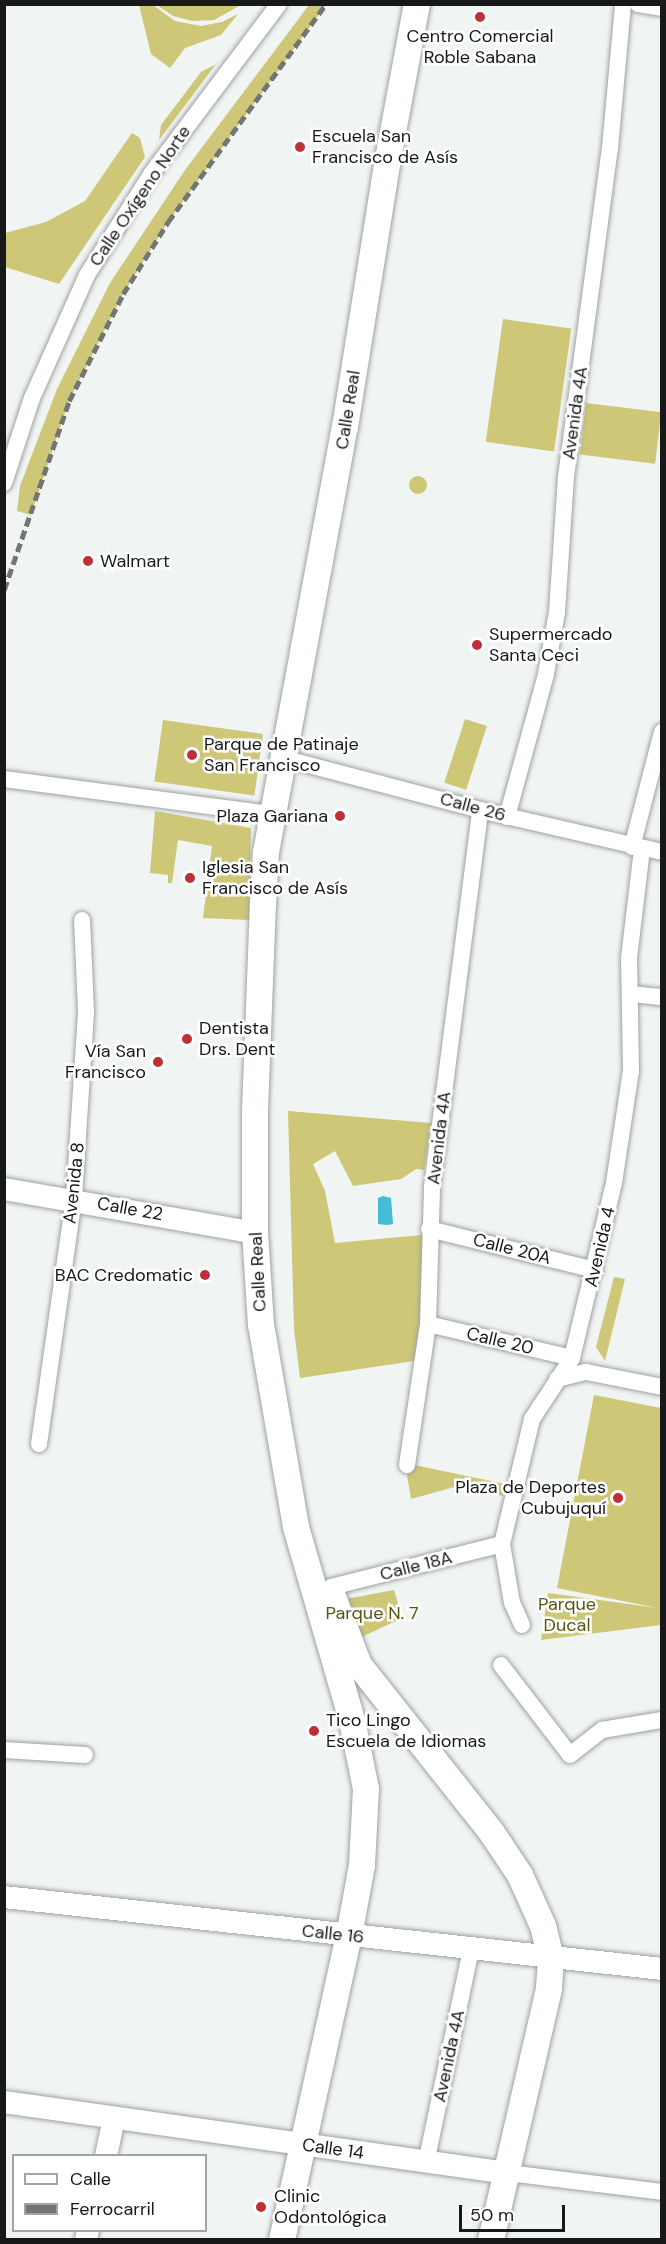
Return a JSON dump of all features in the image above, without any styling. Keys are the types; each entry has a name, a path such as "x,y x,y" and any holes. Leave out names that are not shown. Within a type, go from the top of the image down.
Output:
{"main road":[{"name":"Calle Real","path":"417,4 286,759 267,852 257,1011 255,1233 261,1325 279,1442 296,1527 348,1671 387,1702 417,1735 514,1867 543,1926 551,1959 549,1989 491,2240"},
{"name":"Calle Real","path":"276,814 280,852 269,1045 274,1290 290,1408 311,1516 331,1587 348,1671 352,1719 362,1754 366,1829 349,1936 282,2240"},
{"name":"Calle 22","path":"4,1189 74,1198 255,1233"},
{"path":"352,1719 364,1704 387,1702"},
{"name":"Calle 16","path":"4,1897 551,1959 662,1969"},
{"name":"Calle 14","path":"4,2102 508,2173"},
{"path":"106,2154 114,2119"}],"street":[{"name":"Calle Oxígeno Norte","path":"4,458 87,275 152,172 279,4"},
{"name":"Avenida 4A","path":"507,817 546,674 557,612 566,477 610,148 623,4"},
{"path":"638,4 662,8"},
{"name":"Calle Oxígeno Norte","path":"4,483 30,404"},
{"name":"Avenida 4","path":"522,1625 512,1603 502,1544 532,1419 572,1359 595,1269 625,1130 631,1071 633,911 637,848 662,732"},
{"name":"Calle 26","path":"286,759 507,817 662,852"},
{"path":"4,779 276,814"},
{"name":"Avenida 4A","path":"407,1465 428,1324 429,1229 480,810"},
{"name":"Avenida 8","path":"39,1444 74,1198 86,1011 82,920"},
{"path":"631,994 662,998"},
{"name":"Calle 20A","path":"429,1229 595,1269"},
{"name":"Calle 20","path":"428,1324 572,1359"},
{"path":"557,1379 586,1372 662,1387"},
{"name":"Calle 18A","path":"331,1587 502,1544"},
{"path":"501,1665 570,1755 602,1730 662,1720"},
{"path":"4,1750 85,1755"},
{"name":"Avenida 4A","path":"426,2163 471,1950"},
{"name":"Calle 14","path":"508,2173 662,2192"}],"green space":[{"path":"139,5 153,5 175,21 201,26 222,22 238,14 221,35 185,48 170,68 151,54"},
{"path":"157,5 241,5 214,20 193,21 173,16"},
{"path":"309,5 326,5 168,222 123,294 69,401 31,515 17,511 20,486 57,389 110,283 185,170"},
{"path":"216,64 159,140 161,125 201,72"},
{"path":"132,133 140,138 145,157 59,284 5,267 5,233 46,222 85,201"},
{"path":"503,319 571,329 554,451 486,442"},
{"path":"586,403 661,412 655,464 580,455"},
{"path":"418,476 425,478 427,485 425,492 418,494 411,492 409,485 411,478"},
{"path":"465,719 487,726 466,790 444,783"},
{"name":"Parque de Patinaje San Francisco","path":"163,720 263,734 254,795 154,781"},
{"path":"155,811 251,828 249,920 203,918 212,846 178,840 172,883 168,883 168,875 150,873"},
{"path":"288,1111 431,1123 424,1170 416,1169 401,1179 353,1186 335,1151 313,1164 325,1191 335,1243 422,1235 422,1311 414,1361 300,1378 294,1329"},
{"path":"614,1277 625,1279 605,1361 596,1347"},
{"name":"Plaza de Deportes Cubujuquí","path":"594,1395 661,1408 661,1625 541,1640 548,1593 658,1608 557,1588"},
{"path":"405,1463 505,1484 503,1496 458,1486 411,1499"},
{"name":"Parque N. 7","path":"394,1590 402,1618 362,1637 346,1599"}],"water":[{"path":"383,1196 391,1198 393,1224 378,1224 378,1198"}],"railway":[{"path":"4,590 69,401 123,294 168,222 326,4"}],"place":[{"name":"Centro Comercial Roble Sabana","path":"480,17"},
{"name":"Escuela San Francisco de Asís","path":"300,147"},
{"name":"Walmart","path":"88,561"},
{"name":"Supermercado Santa Ceci","path":"477,645"},
{"name":"Parque de Patinaje San Francisco","path":"192,755"},
{"name":"Plaza Gariana","path":"340,816"},
{"name":"Iglesia San Francisco de Asís","path":"190,878"},
{"name":"Dentista Drs. Dent","path":"187,1039"},
{"name":"Vía San Francisco","path":"158,1062"},
{"name":"BAC Credomatic","path":"205,1275"},
{"name":"Plaza de Deportes Cubujuquí","path":"618,1498"},
{"name":"Tico Lingo Escuela de Idiomas","path":"314,1731"},
{"name":"Clinic Odontológica","path":"261,2207"}],"park label":[{"name":"Parque Ducal","path":"567,1615"}]}
